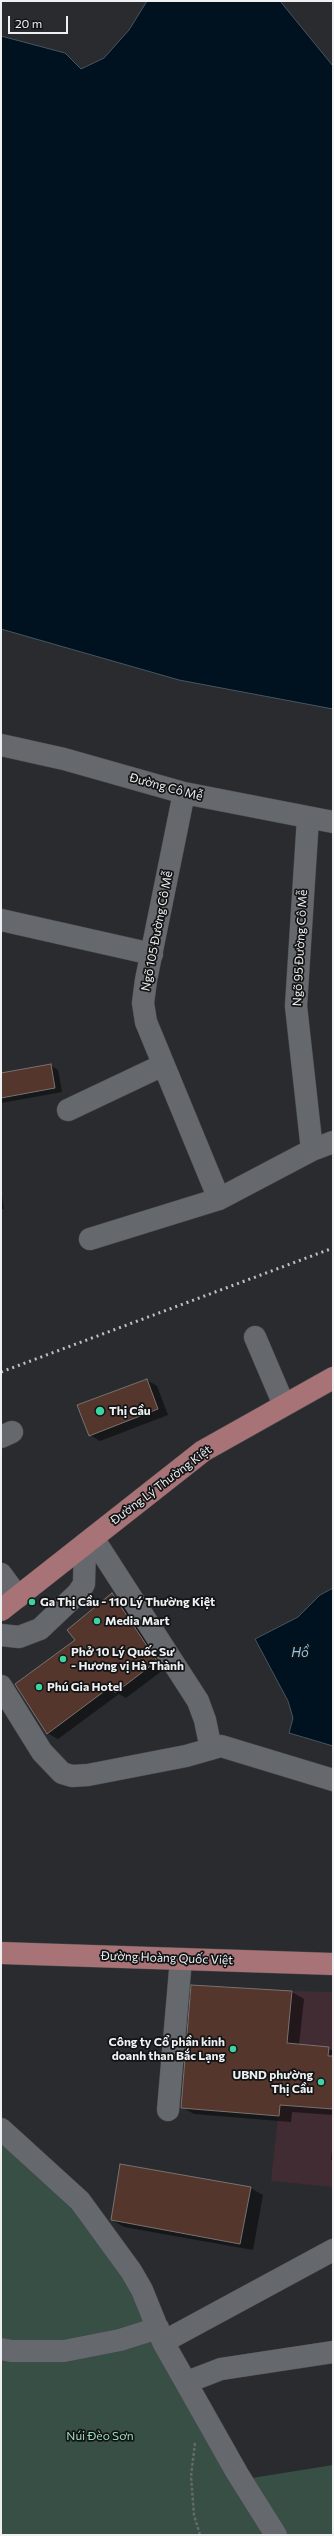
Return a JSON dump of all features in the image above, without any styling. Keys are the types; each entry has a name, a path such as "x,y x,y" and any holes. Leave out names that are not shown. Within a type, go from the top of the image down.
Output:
{"main road":[{"name":"Đường Lý Thường Kiệt","path":"9,1603 203,1451 333,1378"},
{"name":"Đường Hoàng Quốc Việt","path":"1,1953 333,1964"}],"street":[{"name":"Đường Cô Mễ","path":"1,745 64,759 184,793 333,822"},
{"name":"Ngõ 105 Đường Cô Mễ","path":"184,793 146,980 145,1015 163,1065 219,1199"},
{"name":"Ngõ 95 Đường Cô Mễ","path":"308,818 296,1006 312,1150"},
{"path":"1,920 152,954"},
{"path":"68,1110 163,1065"},
{"path":"90,1239 219,1199 312,1150 333,1142"},
{"path":"255,1337 284,1405"},
{"path":"1,1635 19,1637 40,1629 78,1593 84,1584 89,1541"},
{"path":"89,1541 198,1702 205,1720 211,1748"},
{"path":"1,1574 9,1603"},
{"path":"1,1686 42,1752 62,1773 72,1776 178,1758 221,1746 333,1780"},
{"path":"168,2110 181,1959"},
{"path":"1,2129 80,2201 131,2271 161,2335 237,2473 276,2535"},
{"path":"1,2349 11,2351 64,2351 120,2340 161,2335 333,2250"},
{"path":"187,2382 221,2369 333,2352"}],"path":[{"path":"200,2535 194,2515 191,2476 195,2439 204,2412"}],"shaded area":[{"path":"292,1991 333,1992 333,2187 271,2181"}],"green space":[{"name":"Núi Đèo Sơn","path":"1,2130 113,2254 270,2535 1,2535"},
{"path":"333,2465 333,2535 284,2535 252,2478"}],"water":[{"path":"147,1 280,1 333,66 333,709 179,680 1,629 1,36 65,53 81,69 104,58 129,30"},
{"name":"Hồ","path":"333,1588 333,1746 289,1733 293,1718 288,1701 255,1639 298,1617 320,1595"}],"building":[{"path":"51,1064 55,1088 1,1098 1,1073"},
{"path":"147,1379 158,1409 89,1436 77,1405"},
{"path":"112,1593 157,1661 115,1693 110,1687 47,1734 15,1684 75,1640 67,1630"},
{"name":"Công ty Cổ phần kinh doanh than Bắc Lạng","path":"191,1985 292,1991 287,2043 329,2047 328,2056 333,2056 333,2109 280,2105 279,2116 181,2108"},
{"path":"120,2164 251,2187 240,2244 111,2220"}],"railway":[{"path":"1,1372 333,1248"}],"place":[{"name":"Thị Cầu","path":"100,1411"},
{"name":"Ga Thị Cầu - 110 Lý Thường Kiệt","path":"32,1602"},
{"name":"Media Mart","path":"97,1621"},
{"name":"Phở 10 Lý Quốc Sư - Hương vị Hà Thành","path":"63,1659"},
{"name":"Phú Gia Hotel","path":"39,1687"},
{"name":"Công ty Cổ phần kinh doanh than Bắc Lạng","path":"233,2049"},
{"name":"UBND phường Thị Cầu","path":"321,2082"}]}
